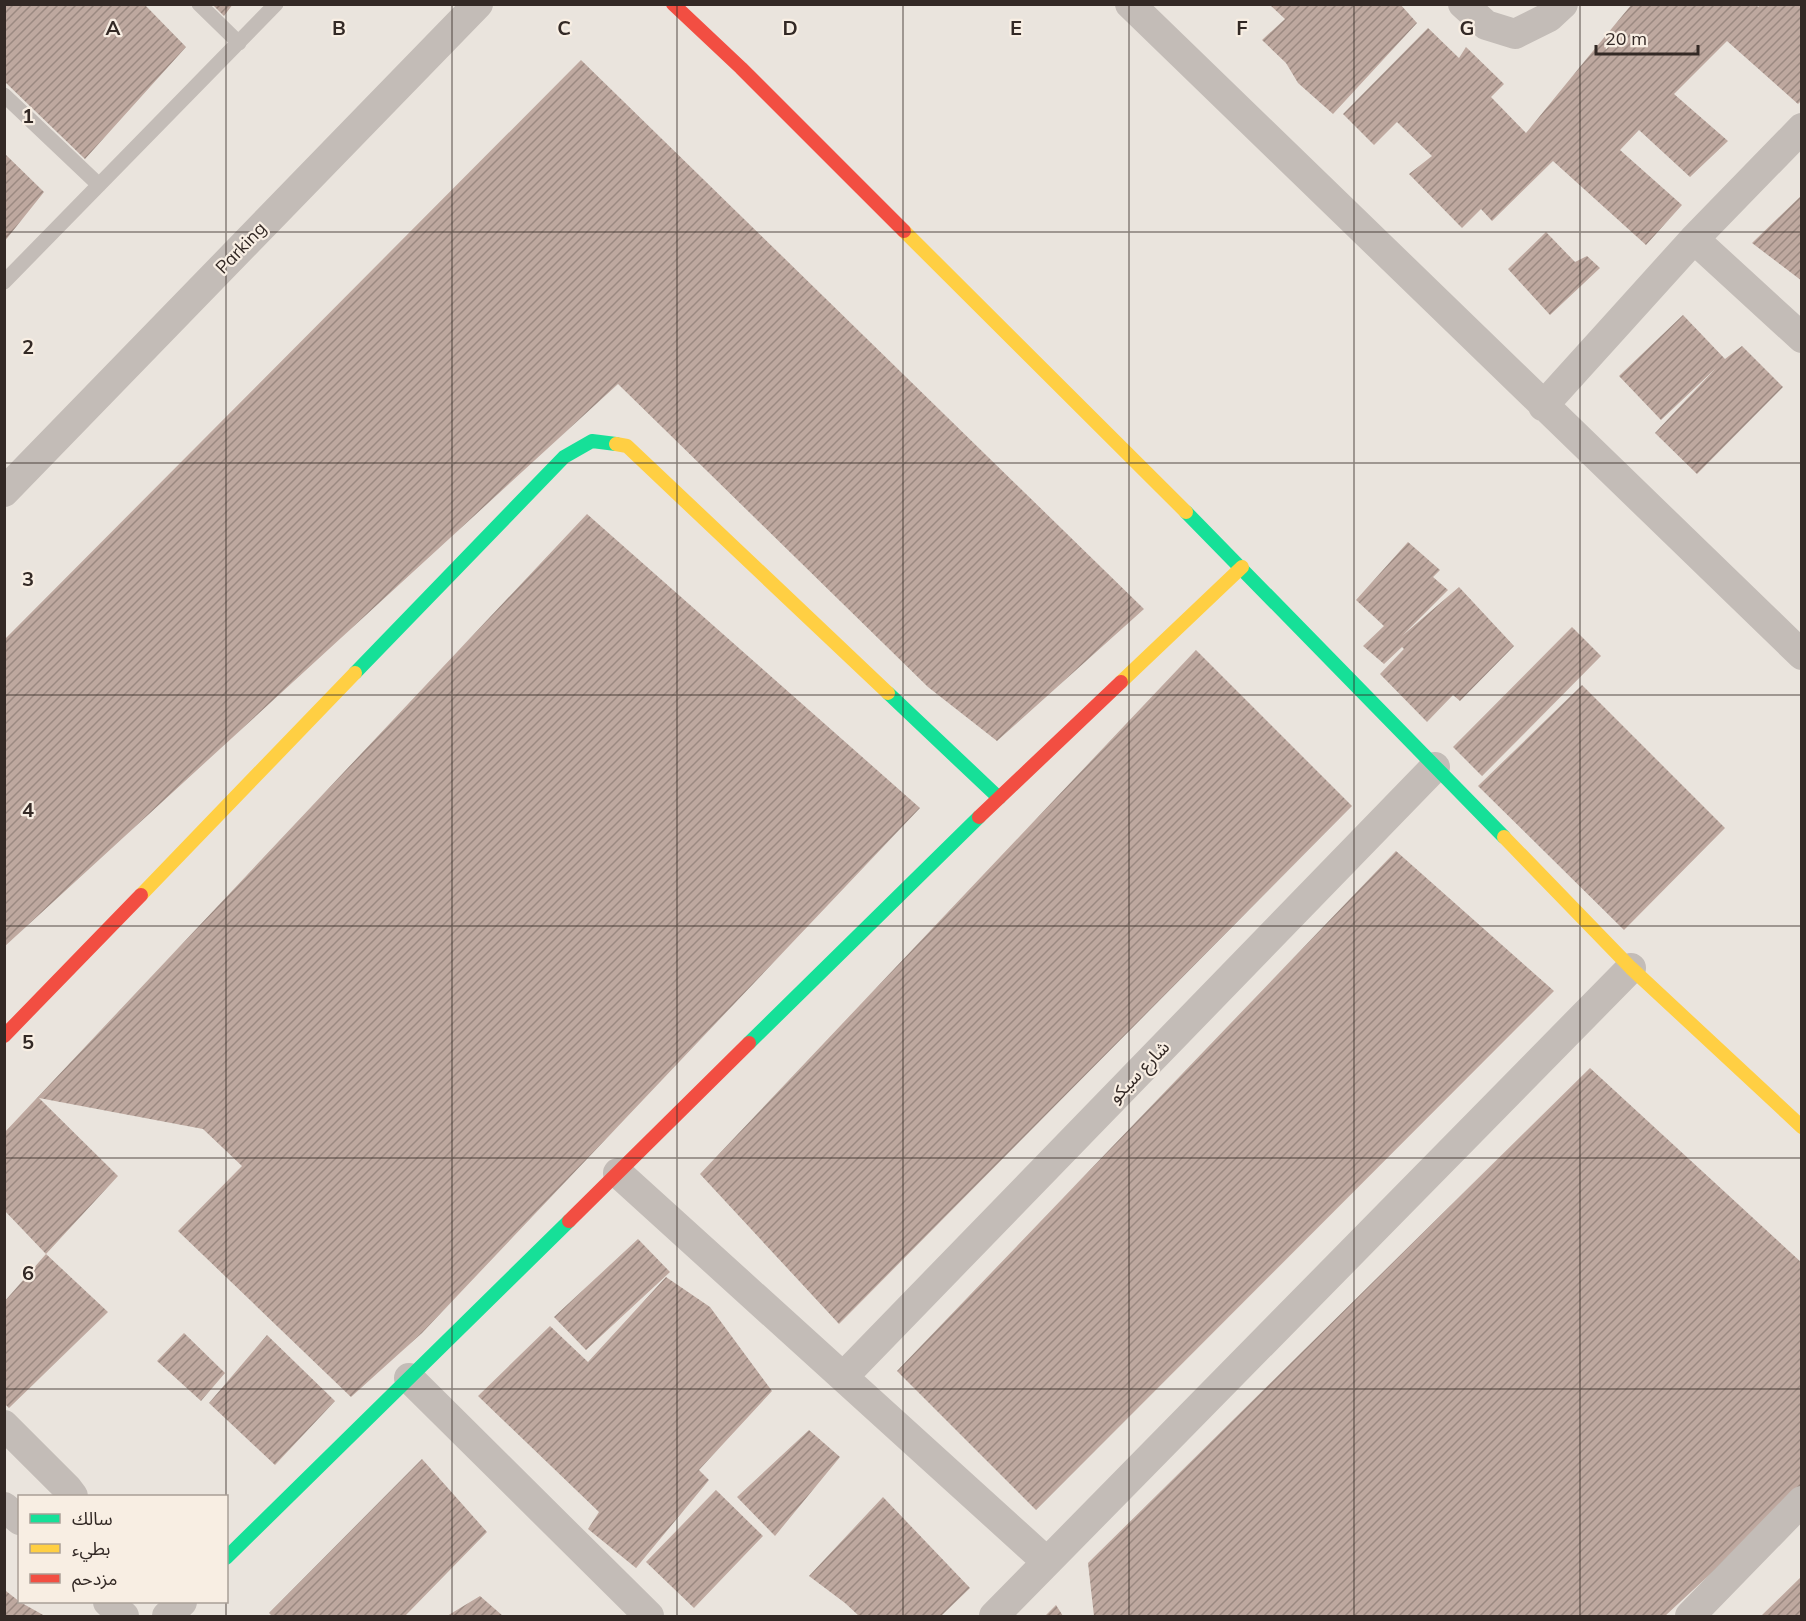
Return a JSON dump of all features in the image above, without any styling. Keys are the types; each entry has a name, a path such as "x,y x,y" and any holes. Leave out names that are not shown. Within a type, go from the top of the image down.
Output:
{"street":[{"name":"Parking","path":"4,492 478,4"},
{"path":"673,4 741,68 1242,567 1631,968 1802,1127"},
{"path":"1130,4 1802,655"},
{"path":"1463,4 1486,25 1515,34 1549,17 1563,4"},
{"path":"1543,405 1694,239 1802,128"},
{"path":"1694,239 1802,338"},
{"path":"4,1036 564,457 592,441 627,446 999,798"},
{"path":"228,1556 999,798 1242,567"},
{"name":"شارع سيكو","path":"843,1377 1435,767"},
{"path":"994,1617 1631,968"},
{"path":"618,1173 1047,1562"},
{"path":"409,1378 649,1617"},
{"path":"4,1425 72,1495"},
{"path":"1690,1617 1802,1501"},
{"path":"4,1507 18,1518"},
{"path":"109,1603 124,1617"},
{"path":"166,1617 181,1603"}],"lane":[{"path":"199,4 238,43"},
{"path":"4,282 276,4"},
{"path":"4,95 99,185"}],"building":[{"path":"5,4 144,4 186,47 85,159 5,82"},
{"path":"212,4 233,4 224,16"},
{"path":"1269,4 1400,4 1417,23 1333,114 1298,83 1286,63 1262,40 1285,19"},
{"path":"1632,4 1756,4 1758,7 1761,4 1802,4 1802,100 1798,104 1727,41 1674,94 1728,141 1690,177 1639,130 1620,150 1682,205 1646,245 1553,161 1492,221 1481,209 1462,228 1409,174 1432,156 1397,122 1374,145 1343,114 1428,28 1459,58 1466,47 1504,84 1491,97 1526,133"},
{"path":"581,60 1144,609 997,741 928,687 618,384 4,947 4,640"},
{"path":"4,153 44,192 4,242"},
{"path":"1802,195 1802,281 1752,243"},
{"path":"1546,232 1575,262 1587,256 1600,268 1550,315 1508,269"},
{"path":"1683,315 1725,359 1742,346 1783,387 1697,474 1655,433 1716,368 1661,420 1619,376"},
{"path":"587,514 920,808 422,1333 351,1397 178,1231 242,1166 203,1129 39,1098 118,1176 46,1254 4,1210 4,1133"},
{"path":"1408,542 1440,570 1433,577 1448,590 1402,636 1459,587 1514,646 1460,701 1453,695 1427,722 1380,674 1404,649 1402,647 1384,664 1363,646 1384,626 1356,600"},
{"path":"1572,627 1601,656 1482,776 1453,747"},
{"path":"1196,650 1352,806 839,1324 700,1174"},
{"path":"1582,685 1725,828 1624,930 1478,786"},
{"path":"1396,851 1554,991 1036,1510 897,1371"},
{"path":"1590,1068 1802,1263 1802,1489 1665,1616 1094,1616 1088,1563"},
{"path":"638,1239 670,1272 586,1350 554,1317"},
{"path":"46,1254 108,1312 9,1408 4,1403 4,1302"},
{"path":"666,1277 710,1307 772,1391 699,1470 709,1480 636,1568 588,1529 599,1512 478,1396 550,1326 588,1362"},
{"path":"184,1333 225,1373 201,1401 157,1361"},
{"path":"267,1335 335,1401 275,1465 209,1403"},
{"path":"809,1430 840,1457 775,1536 737,1497"},
{"path":"422,1459 487,1532 405,1616 272,1616 269,1613"},
{"path":"716,1490 763,1536 694,1608 646,1562"},
{"path":"883,1497 970,1588 941,1616 859,1616 809,1576"},
{"path":"1802,1576 1802,1616 1761,1616"},
{"path":"6,1591 18,1600 18,1603 45,1616 4,1616"},
{"path":"480,1596 503,1616 447,1616"},
{"path":"1056,1605 1063,1616 1045,1616"}],"traffic: fast":[{"path":"355,673 564,457 592,441 616,444"},
{"path":"1186,512 1504,837"},
{"path":"888,693 999,798"},
{"path":"749,1043 979,817"},
{"path":"228,1556 569,1221"}],"traffic: slow":[{"path":"904,231 1186,512"},
{"path":"616,444 627,446 888,693"},
{"path":"1121,682 1242,567"},
{"path":"141,895 355,673"},
{"path":"1504,837 1631,968 1802,1127"}],"traffic: jam":[{"path":"673,4 741,68 904,231"},
{"path":"979,817 1121,682"},
{"path":"4,1036 141,895"},
{"path":"569,1221 749,1043"}]}
